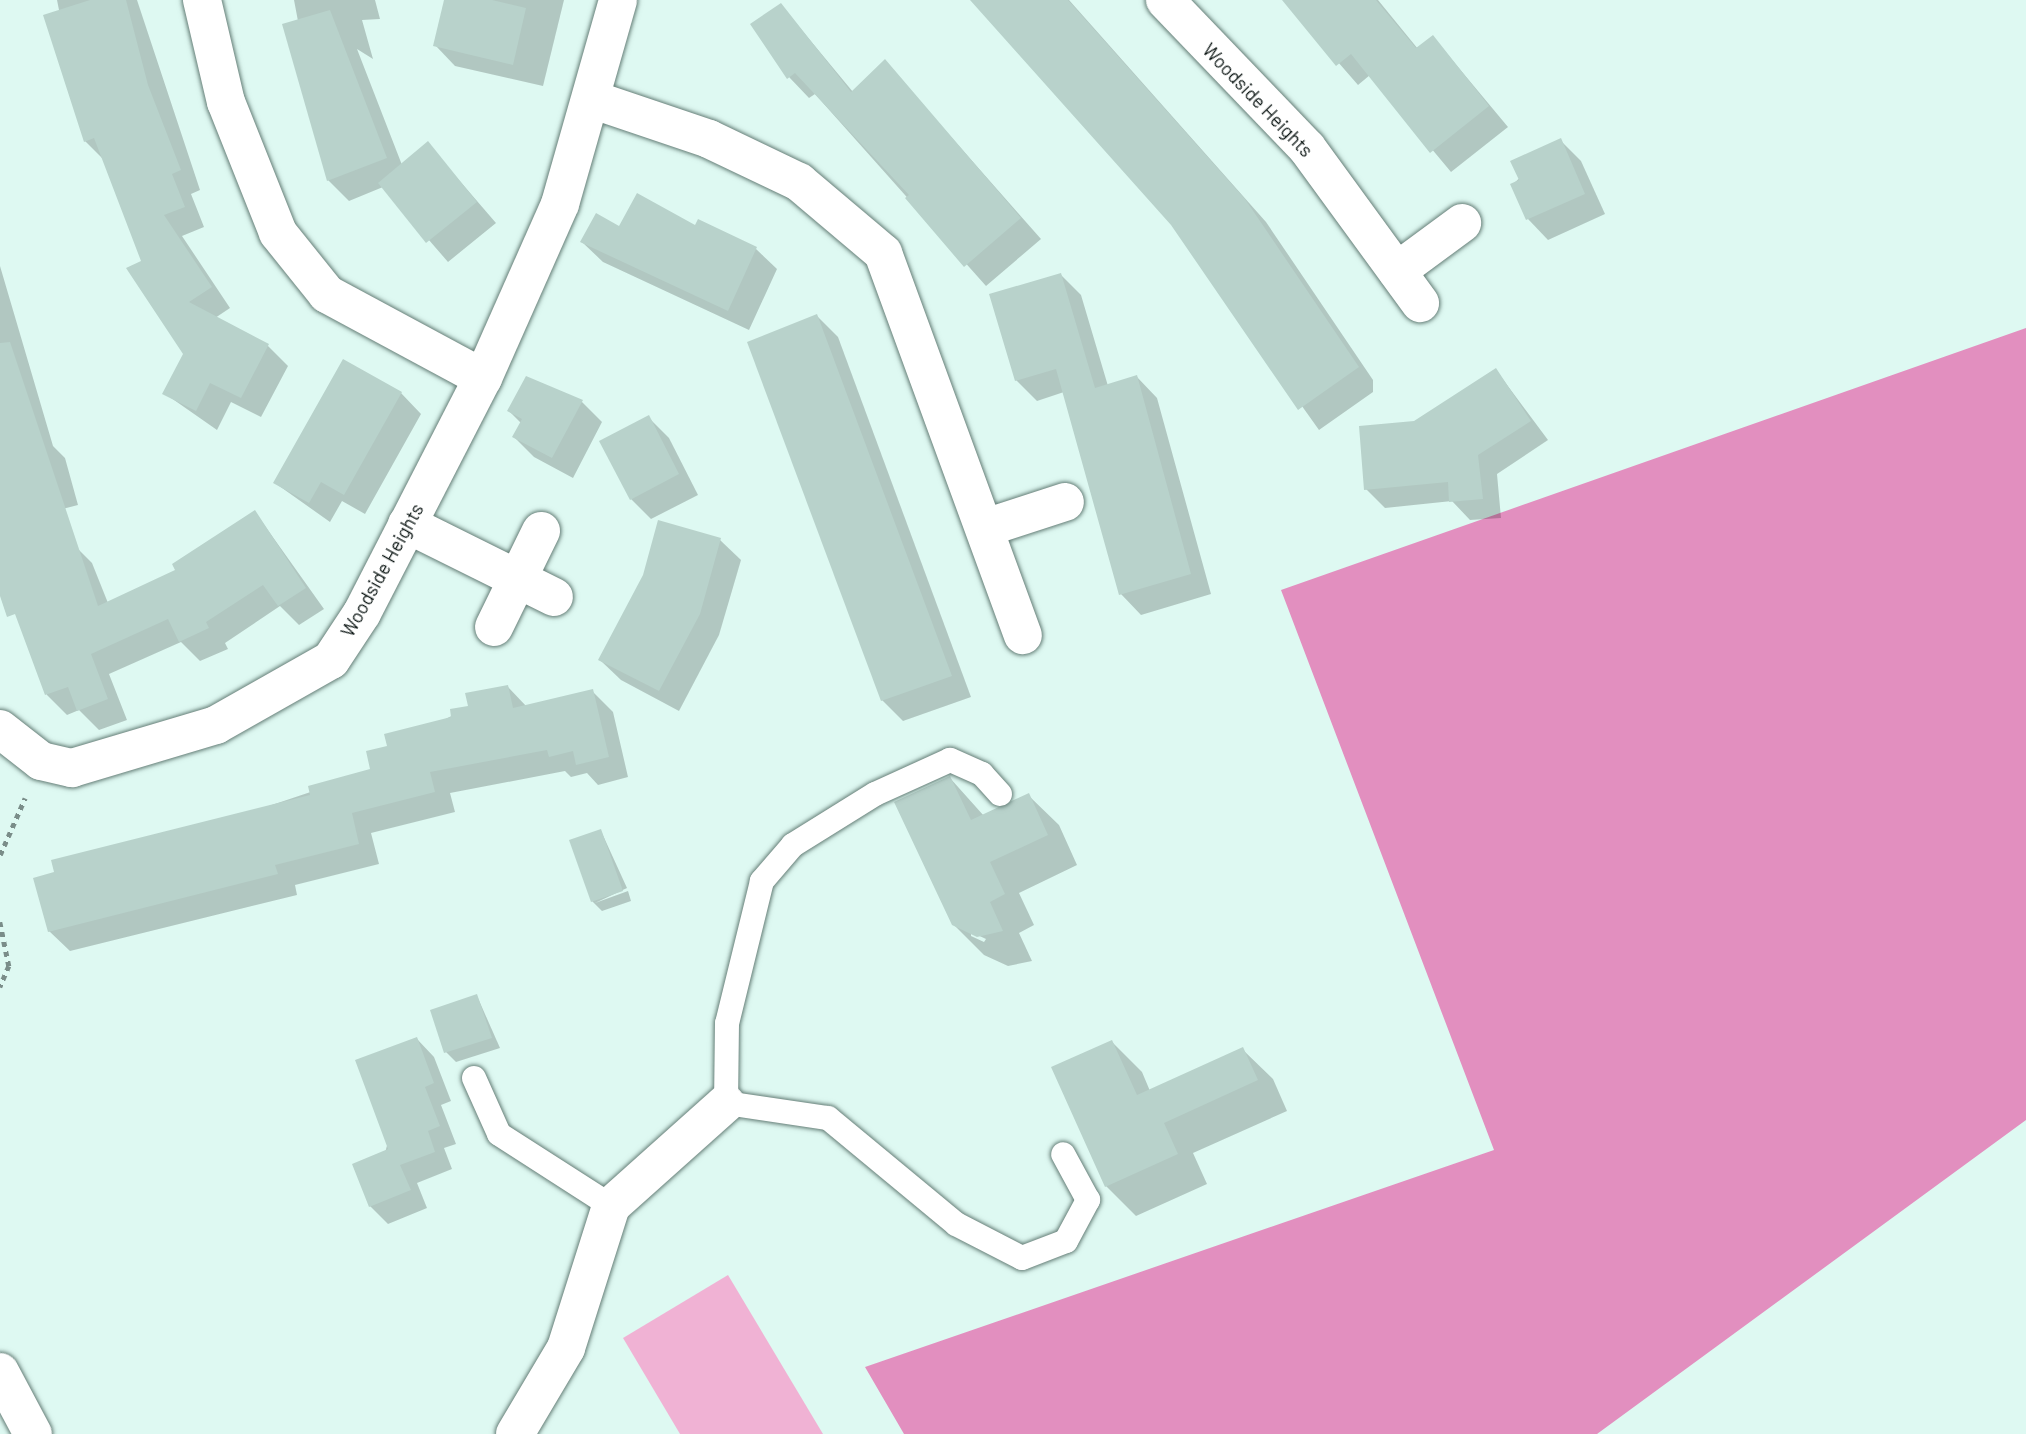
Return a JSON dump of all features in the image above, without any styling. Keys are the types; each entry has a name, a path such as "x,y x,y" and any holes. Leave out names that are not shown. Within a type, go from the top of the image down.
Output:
{"street":[{"path":"202,0 226,102 278,233 327,295 484,378"},
{"name":"Woodside Heights","path":"0,729 41,761 72,768 216,725 331,660 484,378 560,204 594,100 618,0"},
{"name":"Woodside Heights","path":"1165,0 1307,148 1420,303"},
{"path":"594,100 709,139 799,182 883,253 1023,635"},
{"path":"1397,271 1462,223"},
{"path":"985,528 1065,502"},
{"path":"407,524 554,597"},
{"path":"494,626 541,531"},
{"path":"516,1434 566,1348 611,1206 726,1103"},
{"path":"0,1372 33,1434"}],"lane":[{"path":"1000,794 982,774 950,760 875,793 793,845 762,881 727,1023 726,1103 828,1118 956,1224 1022,1258 1066,1241 1088,1200 1063,1154"},
{"path":"474,1078 499,1134 611,1206"}],"path":[{"path":"0,856 41,761"},
{"path":"0,922 9,966 0,987"}],"shaded area":[{"path":"2026,328 2026,1120 1597,1434 904,1434 865,1367 1494,1150 1281,590"},
{"path":"728,1275 823,1434 680,1434 623,1338"}],"building":[{"path":"90,0 126,0 148,85 181,170 172,174 185,207 164,215 212,287 189,302 269,344 241,398 210,383 196,411 162,394 183,354 126,268 141,261 94,138 84,142 43,15"},
{"path":"444,0 492,0 526,8 513,65 433,46"},
{"path":"970,0 1068,0 1245,199 1359,367 1298,410 1171,225"},
{"path":"1282,0 1376,0 1416,48 1433,35 1489,106 1430,153 1351,54 1336,66"},
{"path":"781,3 851,92 885,59 1021,218 964,267 905,198 909,195 795,73 787,79 750,24"},
{"path":"330,10 387,158 327,181 282,24"},
{"path":"1561,138 1585,194 1526,220 1510,184 1519,180 1510,161"},
{"path":"428,141 477,202 426,243 378,183"},
{"path":"637,193 695,225 698,219 757,247 728,311 580,242 596,213 619,226"},
{"path":"1061,273 1095,388 1137,375 1191,574 1119,595 1056,369 1015,381 989,294"},
{"path":"817,314 952,676 881,701 747,342"},
{"path":"10,342 98,606 175,570 172,564 255,510 306,588 278,606 263,585 206,622 209,628 179,642 168,619 91,654 108,699 77,711 68,687 45,695 15,614 7,617 0,596 0,343"},
{"path":"343,359 402,392 344,495 321,482 309,503 273,483"},
{"path":"1496,368 1531,421 1478,455 1483,499 1449,502 1448,482 1364,490 1359,426 1414,421"},
{"path":"526,376 583,400 552,458 512,437 522,419 507,411"},
{"path":"649,415 679,474 630,500 599,441"},
{"path":"658,520 721,538 700,614 659,691 598,660 643,575"},
{"path":"508,685 513,708 593,689 609,757 576,765 573,751 549,757 547,750 430,772 435,792 352,813 359,844 275,865 278,874 48,932 33,878 54,872 51,860 310,795 308,786 370,769 366,751 387,746 384,734 451,717 450,709 468,706 465,693"},
{"path":"950,776 971,820 1029,793 1048,835 990,862 1005,894 990,902 1003,931 977,937 952,925 894,802"},
{"path":"601,829 623,891 591,902 569,840"},
{"path":"477,994 492,1038 444,1053 430,1010"},
{"path":"417,1037 434,1083 425,1087 440,1126 428,1131 435,1152 400,1165 411,1190 369,1207 352,1164 388,1149 355,1060"},
{"path":"1112,1040 1137,1095 1243,1047 1258,1080 1164,1123 1178,1154 1105,1187 1051,1067"}]}
